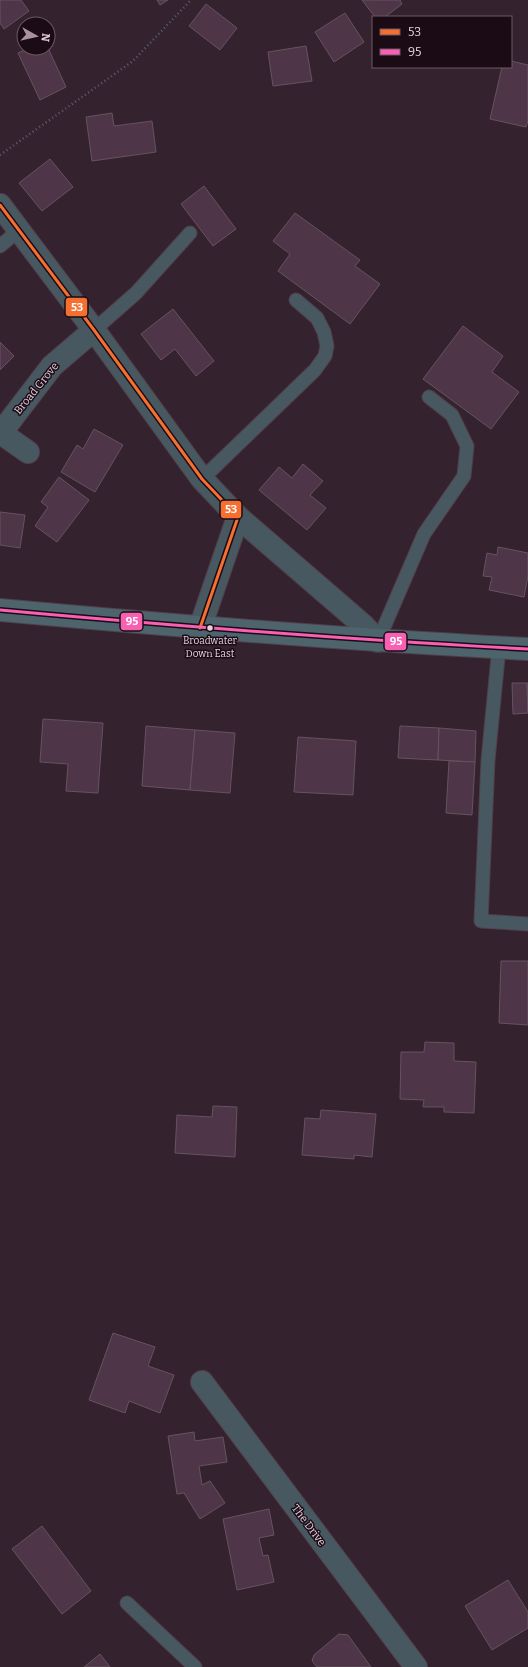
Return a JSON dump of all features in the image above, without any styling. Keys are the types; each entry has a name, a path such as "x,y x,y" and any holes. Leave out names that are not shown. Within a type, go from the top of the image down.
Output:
{"main road":[{"path":"0,610 200,628 378,641 528,649"}],"street":[{"path":"0,205 94,330 202,479 238,517 363,625 378,641"},
{"name":"Broad Grove","path":"1,434 52,366 94,330"},
{"path":"1,434 28,452"},
{"path":"200,628 238,517"},
{"name":"The Drive","path":"202,1382 416,1667"}],"lane":[{"path":"0,246 19,230"},
{"path":"94,330 136,293 190,233"},
{"path":"202,479 315,370 325,356 327,346 324,332 317,318 296,300"},
{"path":"378,641 424,534 464,476 467,446 452,415 429,398"},
{"path":"499,648 488,760 481,921 528,924"},
{"path":"127,1603 195,1667"}],"path":[{"path":"0,155 133,62 191,0"}],"building":[{"path":"0,0 21,0 29,11 22,16 16,16 16,20 4,29 0,23"},
{"path":"157,0 168,0 160,5"},
{"path":"362,0 400,0 402,4 386,16 374,16"},
{"path":"206,4 237,28 220,50 189,26"},
{"path":"345,13 364,42 334,62 315,32"},
{"path":"306,46 312,81 273,86 268,52"},
{"path":"19,56 52,56 66,87 40,100"},
{"path":"512,61 528,65 528,121 526,127 490,119 502,68 512,68"},
{"path":"112,113 114,126 152,121 156,152 92,161 86,117"},
{"path":"50,159 73,187 42,211 19,183"},
{"path":"204,186 236,229 213,246 181,204"},
{"path":"295,213 360,260 355,266 380,284 350,324 278,271 290,254 273,241"},
{"path":"173,309 214,361 196,376 175,349 161,360 141,334"},
{"path":"463,326 503,356 492,372 519,392 491,429 423,379"},
{"path":"0,342 14,356 0,370"},
{"path":"94,429 123,445 95,492 61,472 77,445 83,449"},
{"path":"303,464 323,481 310,495 326,508 307,530 259,490 279,467 292,478"},
{"path":"59,477 89,500 57,542 35,526 48,507 41,502"},
{"path":"0,512 25,515 20,548 0,545"},
{"path":"498,547 528,553 528,576 524,597 489,590 492,577 483,576 487,553 497,555"},
{"path":"512,683 527,683 528,713 513,714"},
{"path":"527,683 528,683 528,713"},
{"path":"43,719 103,723 98,793 66,791 68,764 40,762"},
{"path":"146,726 195,730 190,790 142,786"},
{"path":"400,726 439,728 438,760 398,758"},
{"path":"439,728 476,731 475,762 438,760"},
{"path":"195,730 235,733 230,793 190,790"},
{"path":"298,737 356,741 353,795 294,792"},
{"path":"449,761 475,762 472,815 446,813"},
{"path":"501,961 528,961 528,1025 499,1023"},
{"path":"425,1042 454,1043 454,1061 476,1062 474,1113 444,1112 444,1107 423,1107 424,1100 400,1099 401,1052 424,1052"},
{"path":"213,1106 237,1107 235,1157 175,1153 177,1115 212,1117"},
{"path":"321,1110 376,1114 372,1157 354,1155 354,1159 302,1155 305,1118 320,1119"},
{"path":"113,1333 155,1347 148,1366 174,1375 160,1413 129,1401 125,1413 89,1400"},
{"path":"194,1432 195,1441 223,1437 227,1462 199,1466 202,1485 210,1481 225,1503 200,1519 184,1493 177,1494 168,1436"},
{"path":"269,1509 274,1535 259,1538 263,1556 268,1555 274,1582 237,1590 223,1519"},
{"path":"42,1526 91,1591 62,1614 12,1549"},
{"path":"508,1580 528,1612 528,1628 492,1650 465,1606"},
{"path":"339,1634 348,1635 371,1667 317,1667 312,1661 314,1655"},
{"path":"100,1654 110,1667 84,1667"}],"transit line":[{"name":"53","path":"0,205 94,330 202,479 238,517 200,628"},
{"name":"95","path":"0,610 264,632 528,649"}],"place":[{"name":"Broadwater Down East","path":"210,628"}]}
